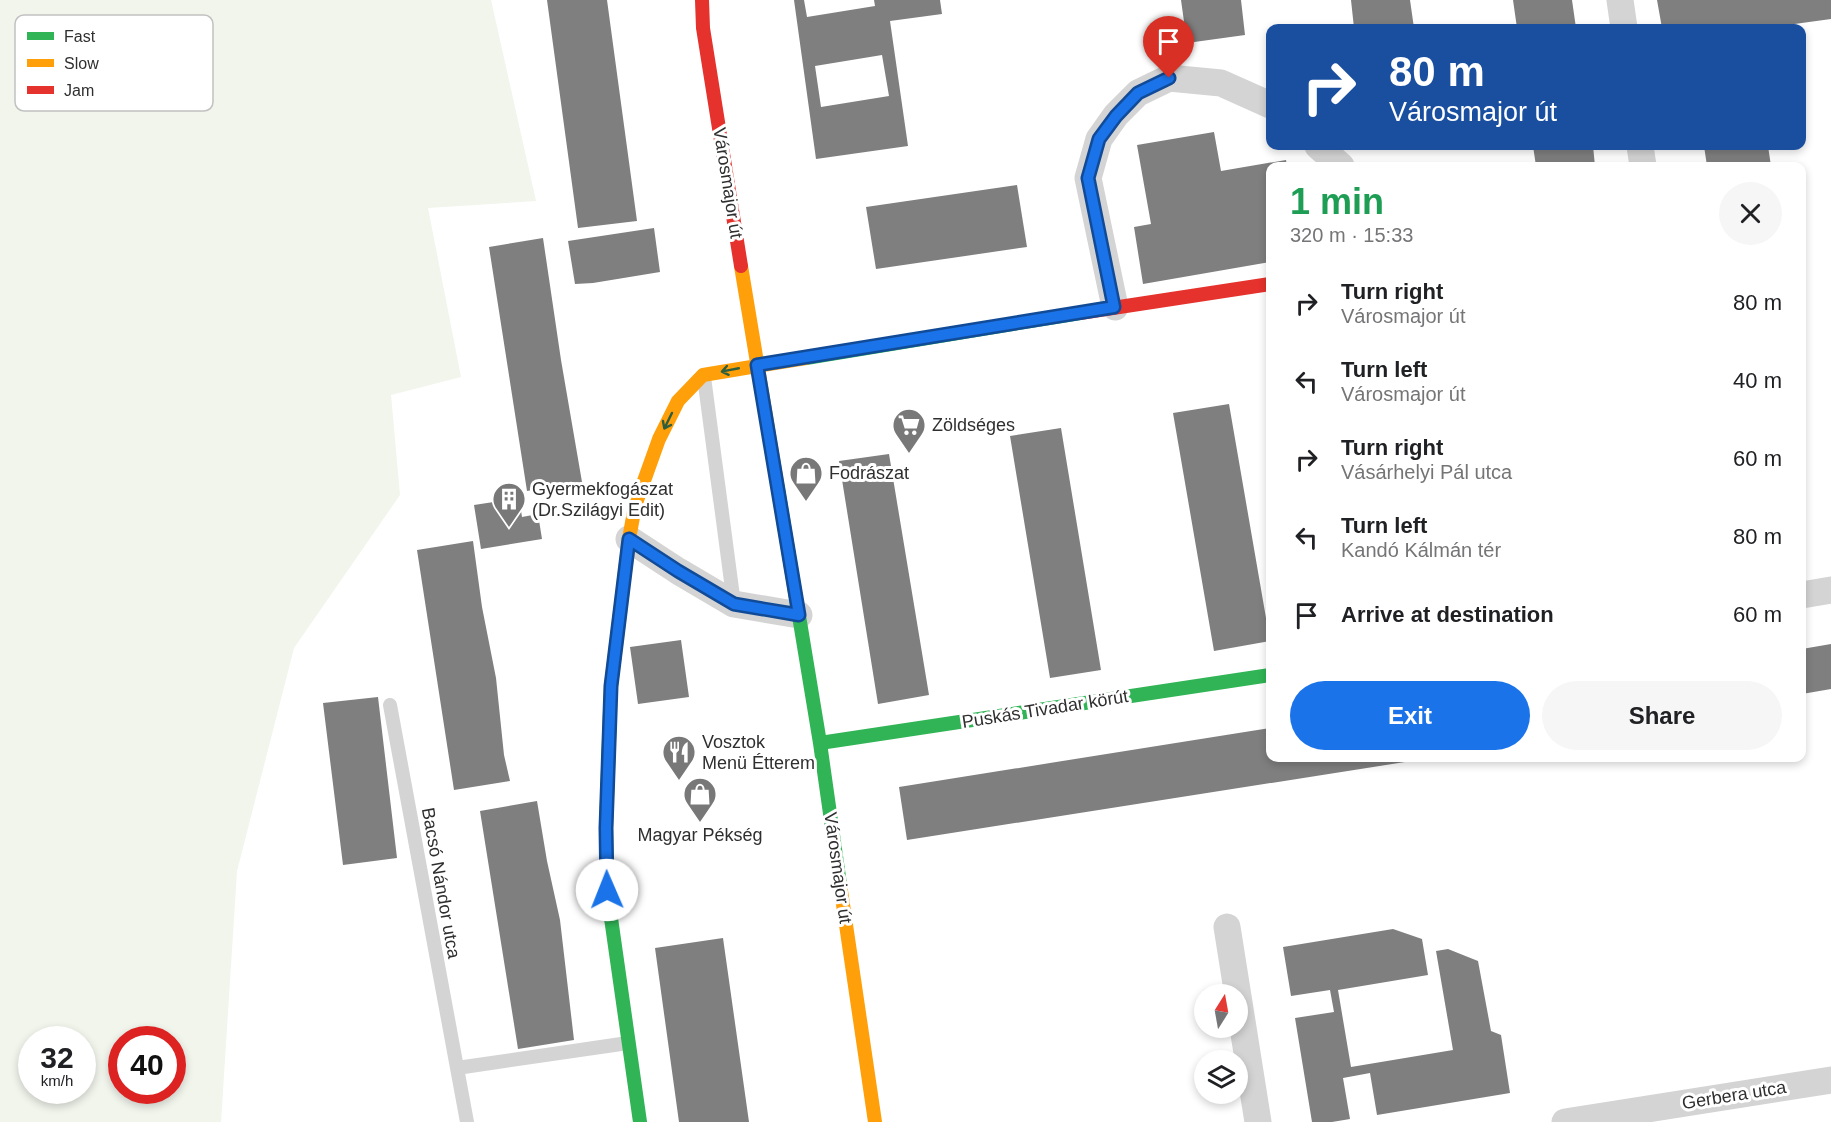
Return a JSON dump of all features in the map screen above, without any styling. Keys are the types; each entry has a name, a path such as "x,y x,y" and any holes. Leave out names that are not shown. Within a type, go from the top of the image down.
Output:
{"street":[{"name":"Városmajor út","path":"702,0 703,28 820,742 875,1122"},
{"path":"1620,0 1623,24"},
{"path":"1114,307 1088,178 1099,139 1116,116 1138,93 1169,78 1221,83 1266,103"},
{"path":"1323,150 1336,162"},
{"path":"640,1122 607,890 606,828 611,686 635,506 659,439 678,401 703,375 1114,307 1266,285"},
{"path":"629,539 734,604 799,615"},
{"path":"1806,594 1831,590"},
{"name":"Puskás Tivadar körút","path":"820,742 1266,676"},
{"path":"1227,927 1258,1122"},
{"name":"Gerbera utca","path":"1565,1122 1654,1115 1831,1080"}],"lane":[{"path":"703,375 734,604"},
{"name":"Bacsó Nándor utca","path":"390,705 467,1122"},
{"path":"457,1068 628,1043"}],"shaded area":[{"path":"0,0 491,0 536,201 428,208 461,377 391,395 400,495 294,648 237,871 221,1122 0,1122"}],"building":[{"path":"547,0 607,0 637,221 578,228"},
{"path":"794,0 804,0 807,17 875,6 874,0 940,0 942,14 890,21 908,146 816,159","holes":["882,55 889,96 821,107 815,66"]},
{"path":"1181,0 1241,0 1245,35 1187,43"},
{"path":"1351,0 1410,0 1413,24 1354,24"},
{"path":"1513,0 1572,0 1575,24 1516,24"},
{"path":"1657,0 1831,0 1831,19 1795,24 1661,24"},
{"path":"1214,132 1221,171 1266,163 1266,263 1143,284 1134,227 1151,224 1137,145"},
{"path":"1534,150 1593,150 1595,162 1535,162"},
{"path":"1705,150 1769,150 1770,162 1706,162"},
{"path":"1017,185 1027,247 876,269 866,207"},
{"path":"654,228 660,272 575,284 568,241"},
{"path":"543,238 582,482 527,491 489,247"},
{"path":"1229,404 1266,618 1266,642 1214,651 1173,413"},
{"path":"1061,428 1101,670 1050,678 1010,436"},
{"path":"889,454 929,695 878,704 839,461"},
{"name":"Gyermekfogászat (Dr.Szilágyi Edit)","path":"519,498 522,517 538,514 542,539 481,549 474,505"},
{"path":"473,541 482,607 496,678 504,755 510,781 454,790 417,550"},
{"path":"681,640 689,697 638,704 630,647"},
{"path":"1831,644 1831,689 1806,693 1806,648"},
{"path":"378,697 397,858 343,865 323,703"},
{"path":"1266,729 1266,762 1405,762 907,840 899,787"},
{"path":"537,801 560,920 574,1040 518,1049 480,811"},
{"path":"1393,929 1422,939 1428,975 1338,990 1351,1067 1453,1050 1436,951 1448,949 1478,961 1491,1031 1501,1035 1510,1093 1377,1115 1370,1073 1343,1078 1350,1119 1312,1122 1295,1018 1334,1012 1330,990 1291,996 1283,947"},
{"path":"723,938 749,1122 679,1122 655,948"}],"traffic: fast":[{"path":"806,358 1080,313"},
{"path":"778,489 820,743 840,884"},
{"path":"820,743 1266,676"},
{"path":"610,712 606,828 607,890 640,1122"}],"traffic: slow":[{"path":"741,266 778,489"},
{"path":"610,712 611,686 635,506 659,439 678,401 703,375 806,358"},
{"path":"840,884 875,1122"}],"traffic: jam":[{"path":"702,0 703,28 741,266"},
{"path":"1080,313 1266,285"}],"place":[{"name":"Zöldséges","path":"909,454"},
{"name":"Fodrászat","path":"806,502"},
{"name":"Gyermekfogászat (Dr.Szilágyi Edit)","path":"509,528"},
{"name":"Vosztok Menü Étterem","path":"679,781"},
{"name":"Magyar Pékség","path":"700,823"}],"route":[{"path":"607,890 606,828 611,686 629,539 734,604 799,615 757,365 1114,307 1088,178 1099,139 1116,116 1138,93 1169,78"}]}
